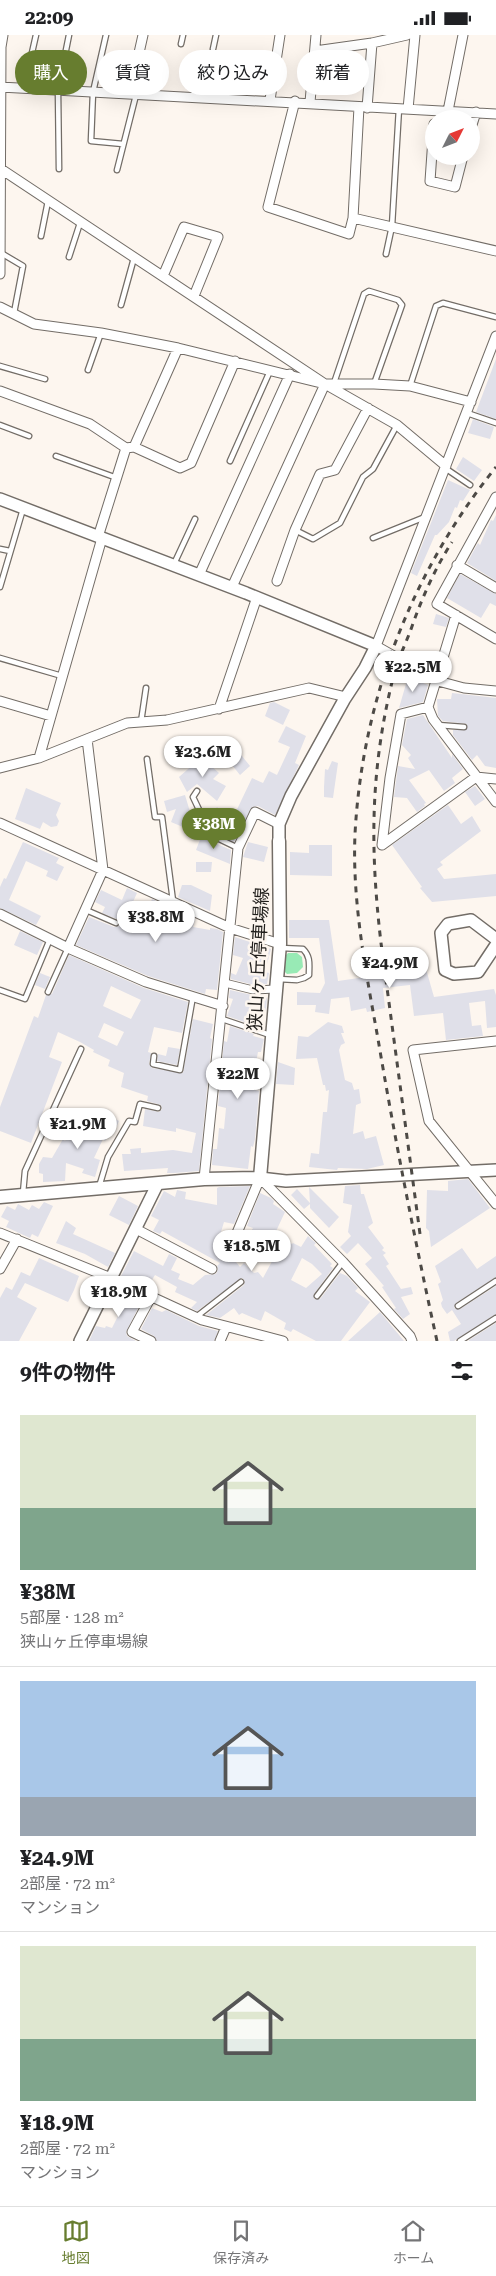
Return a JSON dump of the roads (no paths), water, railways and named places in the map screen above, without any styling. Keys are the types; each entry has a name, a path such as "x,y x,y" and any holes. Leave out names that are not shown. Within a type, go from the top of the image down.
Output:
{"main road":[{"name":"狭山ヶ丘停車場線","path":"260,1178 280,946 279,841"},
{"path":"0,1197 157,1185 204,1179 260,1178"}],"street":[{"path":"0,274 1,47 3,35"},
{"path":"140,50 143,35"},
{"path":"270,100 280,35"},
{"path":"315,50 316,35"},
{"path":"322,50 372,43 407,35"},
{"path":"404,109 415,35"},
{"path":"448,110 463,35"},
{"path":"295,101 268,207 349,234 353,218 363,107 372,43"},
{"path":"1,87 15,88"},
{"path":"87,91 97,91"},
{"path":"169,95 310,102 404,109 425,112"},
{"path":"310,102 311,95"},
{"path":"480,113 496,113"},
{"path":"431,165 430,181 455,187 461,165"},
{"path":"1,169 194,296 397,425 446,467"},
{"path":"353,218 496,251"},
{"path":"163,275 184,227 218,237 194,296"},
{"path":"0,307 34,324 101,333 178,348 330,383 410,386 471,402"},
{"path":"279,841 279,824 296,787 376,646 495,340"},
{"path":"39,758 117,478 178,348"},
{"path":"0,391 90,424 130,447 180,468 191,463 235,361"},
{"path":"199,575 290,374"},
{"path":"232,587 330,383"},
{"path":"277,581 295,530 320,474 335,470 368,408"},
{"path":"0,499 232,587 376,646 438,681 464,688 496,691"},
{"path":"495,502 437,604 496,639"},
{"path":"458,565 496,587"},
{"path":"219,709 257,597"},
{"path":"428,707 438,681 456,615"},
{"path":"0,769 39,758 128,723 167,720 309,689 346,697"},
{"path":"0,701 51,716"},
{"path":"428,707 438,725 496,802"},
{"path":"428,707 401,713 390,778 382,845 476,777 496,779"},
{"path":"68,948 103,870 87,739"},
{"path":"204,1179 222,1019 238,848 255,812 279,824"},
{"path":"0,823 230,927 280,946"},
{"path":"0,914 68,948 146,981 223,1006"},
{"path":"496,939 471,920 448,924 440,933 445,970 454,974 478,972 496,945"},
{"path":"225,983 253,990 276,984"},
{"path":"496,1041 413,1050 429,1121 496,1204"},
{"path":"260,1178 286,1181 496,1170"},
{"path":"229,1252 260,1178"},
{"path":"260,1178 343,1263 410,1336 412,1341"},
{"path":"80,1341 157,1185"},
{"path":"136,1229 212,1269"},
{"path":"0,1233 112,1278 196,1317 226,1327 284,1341"},
{"path":"0,1269 16,1239"},
{"path":"151,1297 132,1332 151,1341"},
{"path":"220,1341 226,1327"}],"lane":[{"path":"33,50 36,35"},
{"path":"66,50 69,35"},
{"path":"106,35 93,91 91,141 123,144"},
{"path":"181,43 183,35"},
{"path":"213,49 216,35"},
{"path":"58,95 59,169"},
{"path":"117,170 133,95"},
{"path":"386,253 392,226 404,109"},
{"path":"41,236 48,200"},
{"path":"69,257 81,221"},
{"path":"0,253 23,266 14,313"},
{"path":"121,305 135,257"},
{"path":"330,383 364,294 368,291 398,300 402,305 374,384"},
{"path":"410,386 436,306 443,303 496,317"},
{"path":"88,370 101,333"},
{"path":"0,366 45,379"},
{"path":"230,461 270,369"},
{"path":"467,413 496,423"},
{"path":"0,425 30,437"},
{"path":"295,530 313,539 340,523 363,477 373,469 397,425"},
{"path":"56,456 117,478"},
{"path":"446,467 470,485"},
{"path":"0,587 23,508"},
{"path":"373,538 426,517"},
{"path":"174,565 195,519"},
{"path":"0,549 10,551"},
{"path":"0,658 62,676"},
{"path":"141,722 146,688"},
{"path":"438,725 464,727"},
{"path":"147,759 155,817 162,817 172,901"},
{"path":"197,791 193,797 211,835 238,848"},
{"path":"86,910 116,923"},
{"path":"0,990 25,999 50,939"},
{"path":"276,984 304,979 309,975 308,954 304,949 280,946"},
{"path":"48,992 68,948"},
{"path":"154,1056 153,1064 180,1070 193,996"},
{"path":"222,1019 271,1036"},
{"path":"23,1195 25,1171 80,1049"},
{"path":"98,1189 108,1157 129,1121 135,1123 140,1104 158,1108"},
{"path":"317,1296 343,1263"},
{"path":"458,1306 496,1281"},
{"path":"196,1317 242,1282"},
{"path":"460,1341 496,1318"}],"railway":[{"path":"437,1341 398,1153 365,963 358,911 355,834 360,784 368,735 381,686 397,639 416,593 440,549 466,507 496,467"},
{"path":"420,1234 377,908 374,810 376,778 385,712 395,672 428,585 452,542"}]}
